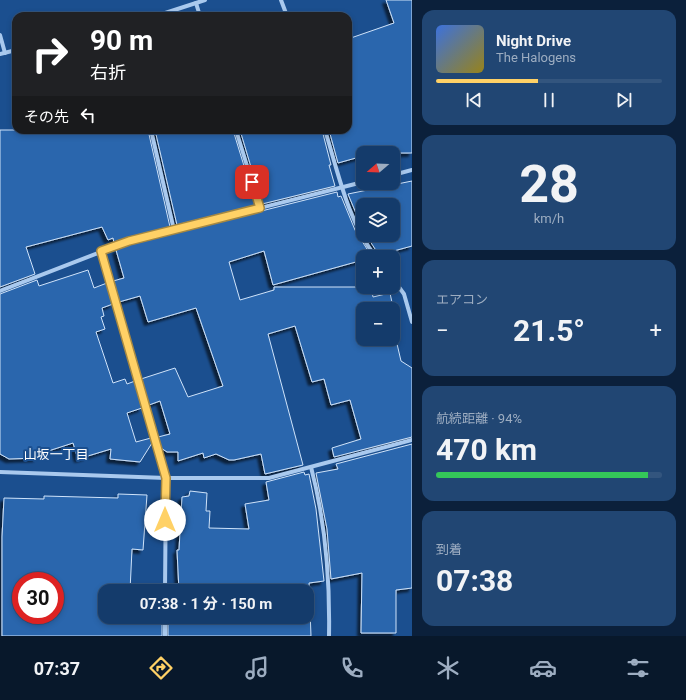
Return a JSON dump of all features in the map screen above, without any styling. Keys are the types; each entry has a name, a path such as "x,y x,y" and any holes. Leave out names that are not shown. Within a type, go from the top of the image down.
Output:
{"street":[{"path":"168,12 206,0"},
{"path":"281,0 286,12"},
{"path":"196,3 199,12"},
{"path":"0,35 2,53 12,51"},
{"path":"152,134 174,230"},
{"path":"237,134 260,208"},
{"path":"326,134 342,188 360,230 372,250"},
{"path":"400,173 412,170"},
{"path":"0,291 129,241 356,184"},
{"path":"101,251 166,478 165,584"},
{"path":"400,289 404,294 412,322"},
{"path":"0,472 166,478 269,478 412,440"},
{"path":"311,467 316,485 326,561 329,636"},
{"path":"164,636 165,624"}],"building":[{"path":"386,0 412,0 412,153 400,153 400,146 356,146 356,158 338,163 330,134 352,134 352,38 394,23"},
{"path":"0,130 12,130 12,134 149,134 170,227 114,243 113,238 108,240 102,227 26,247 35,274 0,287"},
{"path":"156,134 234,134 256,205 177,225"},
{"path":"241,134 323,134 335,186 262,204"},
{"path":"412,181 412,246 397,250 376,250 371,242 400,242 400,198 356,198 356,213 348,194 368,190 400,190 400,183"},
{"path":"337,192 338,197 341,196 356,232 356,242 363,242 368,250 356,250 356,262 273,285 264,251 229,262 240,300 274,290 274,287 356,287 356,294 372,294 373,297 390,294 392,302 356,302 356,346 398,346 401,361 412,368 412,437 334,457 332,448 361,439 350,400 331,405 324,379 312,382 295,326 268,334 303,465 265,474 261,454 229,460 216,454 204,458 203,453 178,461 178,452 167,452 161,448 158,437 170,434 160,401 149,405 141,379 175,368 188,397 223,386 196,308 148,322 140,296 119,302 113,281 124,278 116,250 130,244"},
{"path":"88,270 94,288 107,283 113,304 102,308 104,316 101,317 105,329 96,332 113,383 125,379 127,384 135,381 142,408 127,413 136,442 151,438 152,443 140,462 110,459 111,449 78,459 73,443 36,455 37,458 9,459 0,454 0,294 37,280 39,286"},
{"path":"412,444 412,588 396,590 396,633 361,633 362,573 331,579 327,529 316,473 338,469 336,464"},
{"path":"304,472 305,475 309,474 316,509 324,581 309,584 179,584 177,550 179,550 182,497 189,496 190,491 207,493 206,511 210,511 209,528 249,529 245,504 269,500 266,482"},
{"path":"118,494 147,495 143,550 132,549 130,584 98,584 98,624 162,624 162,636 2,636 2,537 4,498 44,499 44,496 118,498"},
{"path":"168,624 311,624 311,636 168,636"}],"district":[{"name":"山坂一丁目","path":"56,454"}],"route":[{"path":"165,520 166,478 101,251 129,241 260,208 252,182"}]}
